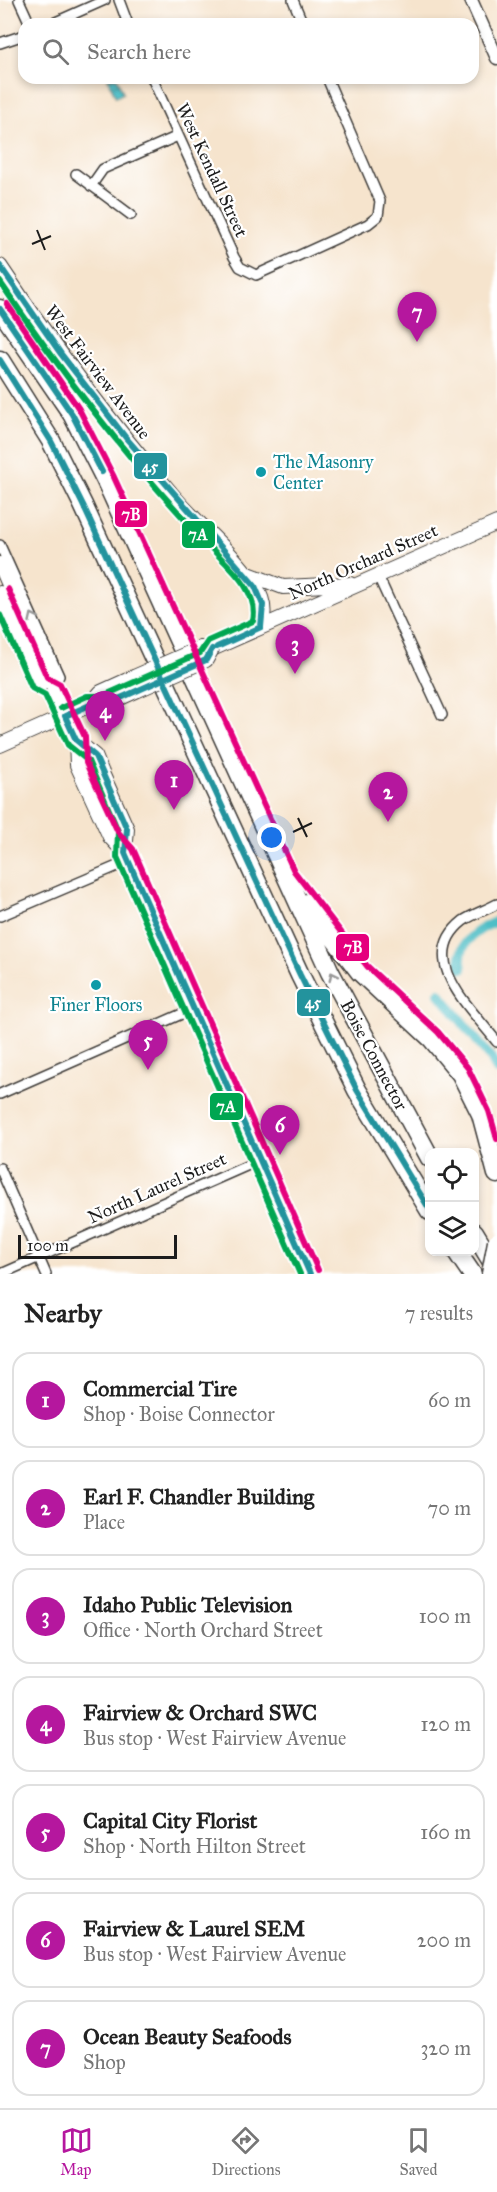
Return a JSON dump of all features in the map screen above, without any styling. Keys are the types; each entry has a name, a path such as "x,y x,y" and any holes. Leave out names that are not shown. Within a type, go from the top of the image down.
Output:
{"highway":[{"name":"Boise Connector","path":"0,309 72,414 105,479 330,972 425,1150"},
{"name":"Boise Connector","path":"0,360 51,441 83,505 300,975 357,1090 425,1204"},
{"path":"286,876 360,972 432,1039 460,1074 481,1114 497,1174"},
{"path":"479,1240 497,1270"},
{"path":"491,1274 497,1242"},
{"path":"460,1256 472,1274"}],"main road":[{"name":"West Fairview Avenue","path":"0,266 60,355 127,442 174,497 246,573"},
{"name":"North Orchard Street","path":"0,745 90,705 105,705 136,684 206,660 214,648 497,524"},
{"path":"0,564 76,740 77,765 110,837 127,857 310,1274"},
{"path":"246,573 283,587 362,583"},
{"path":"246,573 265,605 266,614 261,627"},
{"path":"0,593 40,684 52,688"},
{"path":"76,740 95,756 127,829 127,857"}],"street":[{"path":"19,0 27,18"},
{"path":"64,18 105,0"},
{"path":"119,0 126,18"},
{"path":"293,0 300,18"},
{"path":"471,0 497,58"},
{"path":"0,43 18,37"},
{"name":"West Kendall Street","path":"155,84 234,257 247,273 262,274 368,224 378,216 380,201 330,84"},
{"path":"91,186 103,169 178,136"},
{"path":"76,174 131,215"},
{"path":"0,545 59,676 52,688"},
{"path":"378,576 442,715"},
{"path":"0,916 127,857"},
{"path":"497,904 466,919 453,930 444,944 443,962 449,980 497,1042"},
{"path":"0,1094 193,1009"},
{"name":"North Laurel Street","path":"1,1274 260,1160"},
{"path":"0,1168 46,1274"}],"water":[{"path":"110,84 119,84 123,93 116,97"}],"waterway":[{"path":"462,968 461,959 465,945 476,933 497,921"},
{"path":"439,993 491,1058 497,1070"}],"transit line":[{"name":"45","path":"0,266 61,354 126,438 255,586 263,605 261,627 217,647"},
{"name":"7A","path":"0,282 75,388 102,422 185,521 243,583 254,611 253,621 208,641 200,653 103,696 87,696 61,708"},
{"name":"7B","path":"7,304 79,409 113,475 294,871 367,966 438,1032 468,1068 489,1111 497,1139"},
{"name":"45","path":"0,309 72,414 102,472"},
{"name":"45","path":"0,360 51,441 83,505 300,975 357,1090 425,1202"},
{"name":"7B","path":"8,589 47,677 60,684 85,737 86,763 118,832 133,849 318,1270"},
{"name":"7A","path":"0,615 32,688 45,695 68,745 88,761 118,831 117,857 300,1274"},
{"name":"45","path":"212,649 206,660 105,705 90,705 65,716 76,740 95,756 127,829 125,853 310,1274"}],"place":[{"name":"Ocean Beauty Seafoods","path":"417,342"},
{"name":"The Masonry Center","path":"261,472"},
{"name":"Idaho Public Television","path":"295,674"},
{"name":"Fairview & Orchard SWC","path":"105,741"},
{"name":"Commercial Tire","path":"174,810"},
{"name":"Earl F. Chandler Building","path":"388,822"},
{"name":"Finer Floors","path":"96,985"},
{"name":"Capital City Florist","path":"148,1070"},
{"name":"Fairview & Laurel SEM","path":"280,1155"}]}
